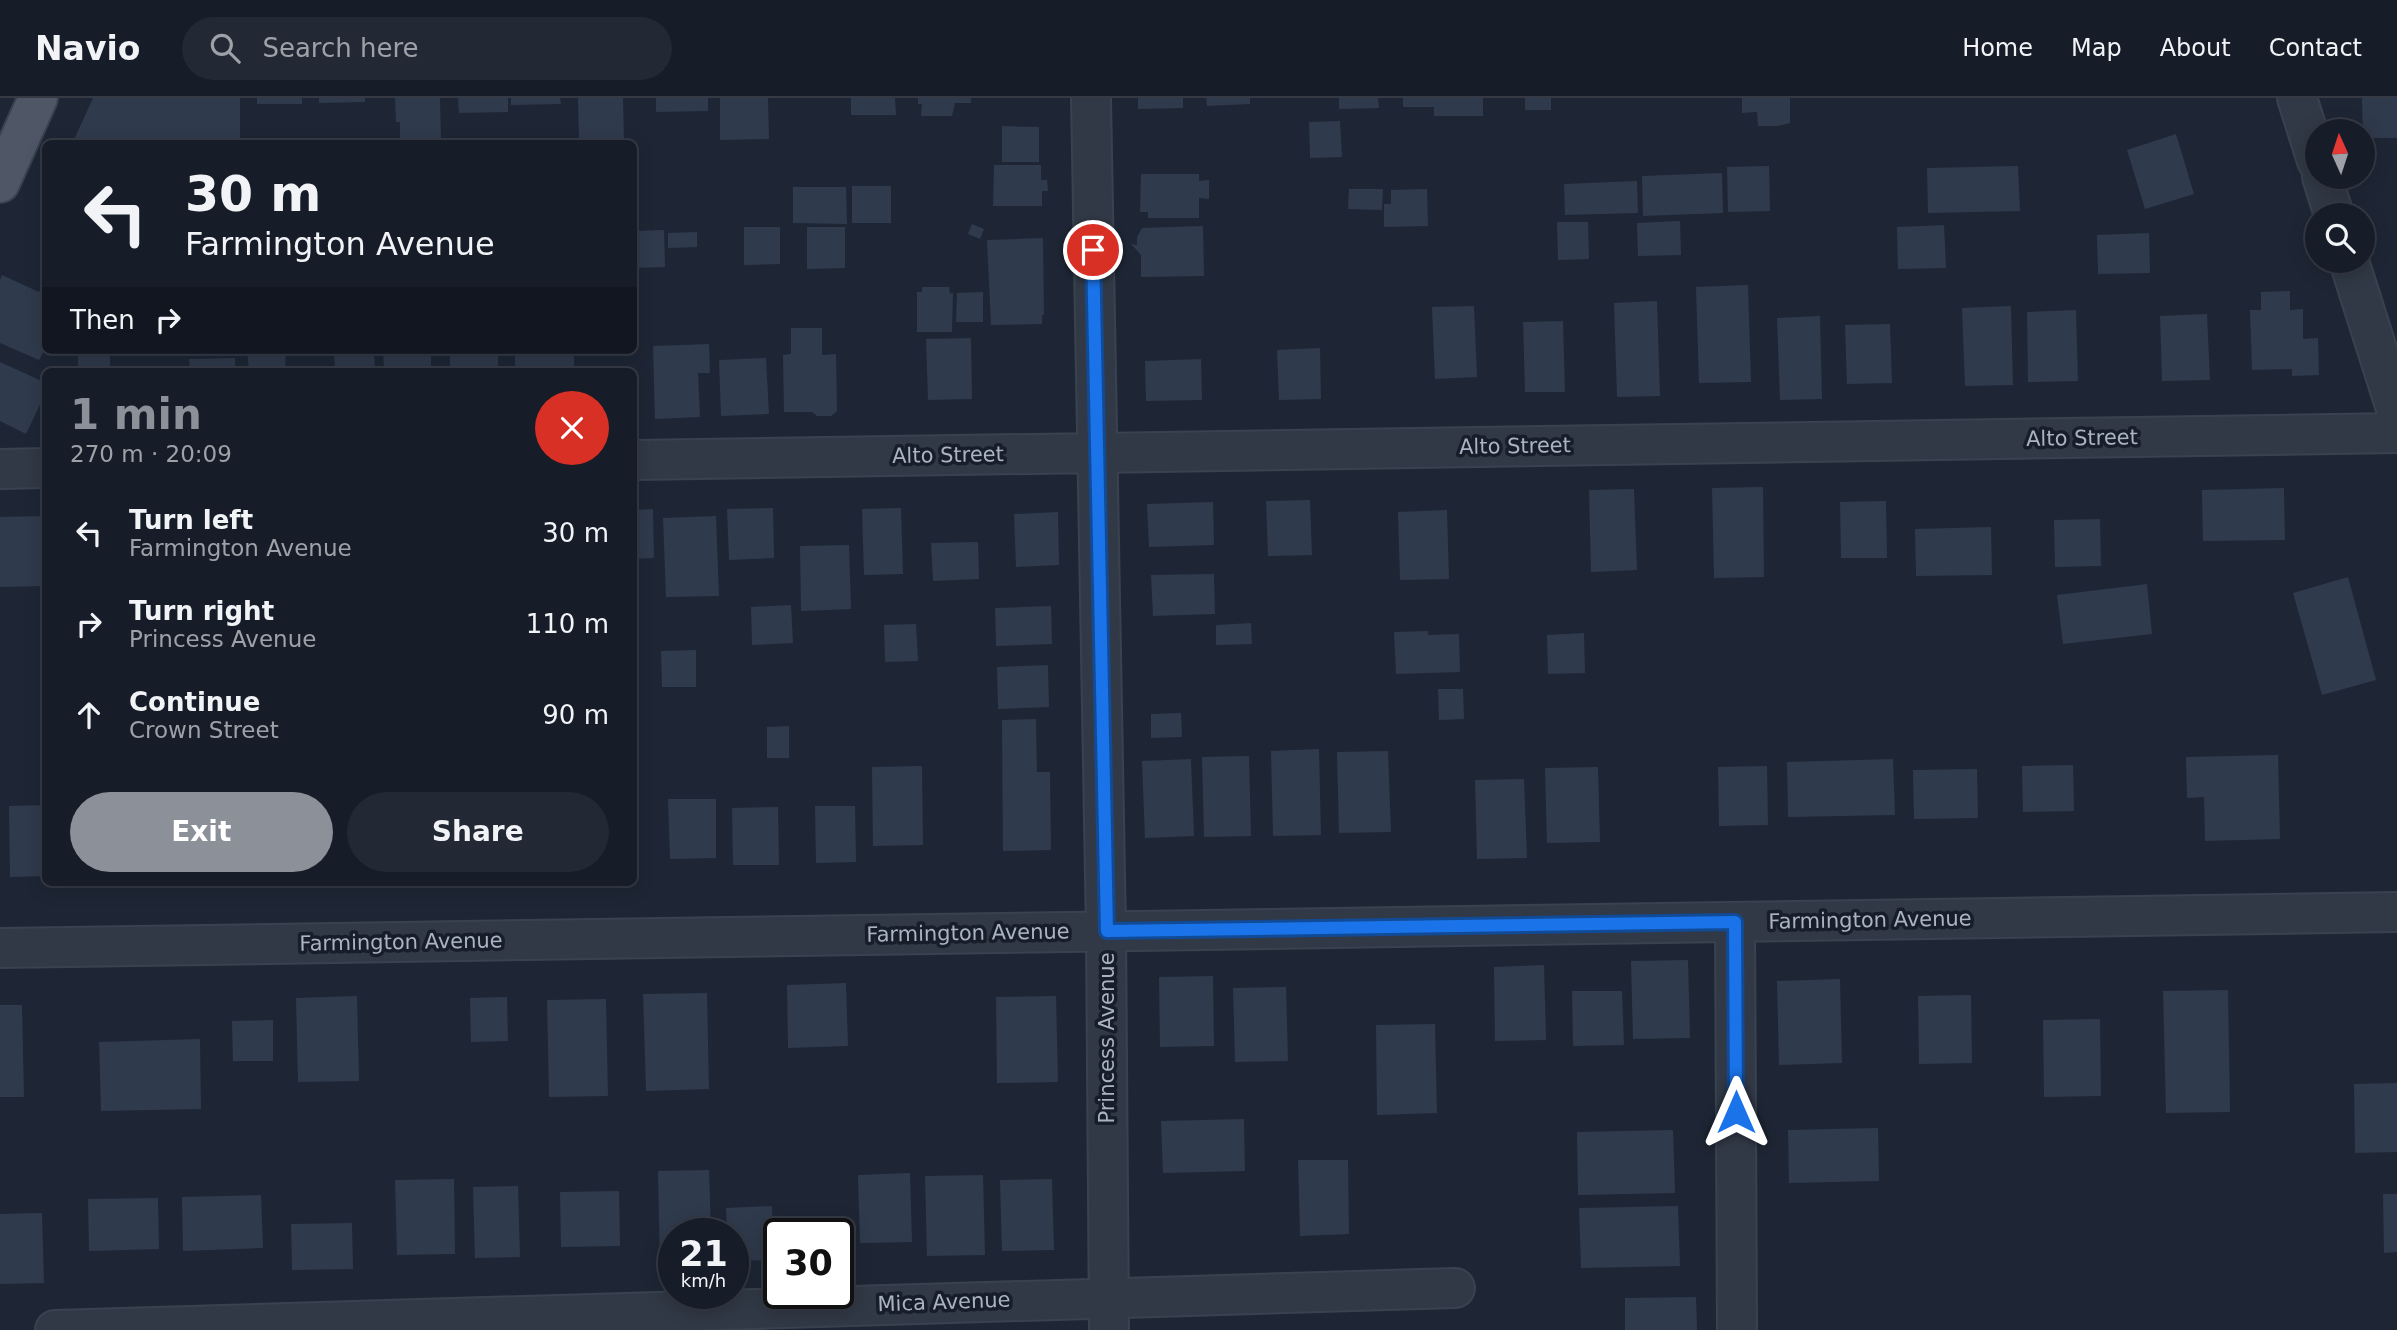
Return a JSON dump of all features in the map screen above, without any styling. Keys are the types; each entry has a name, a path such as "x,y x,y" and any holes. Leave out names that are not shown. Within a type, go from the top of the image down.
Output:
{"main road":[{"path":"0,183 38,98"}],"street":[{"name":"Princess Avenue","path":"1091,98 1107,931 1108,1313"},
{"path":"2297,98 2305,123"},
{"path":"2353,273 2397,412"},
{"name":"Alto Street","path":"637,460 2397,433"},
{"path":"0,469 42,468"},
{"name":"Farmington Avenue","path":"0,948 2397,912"},
{"path":"1735,922 1738,1330"},
{"name":"Mica Avenue","path":"55,1330 1108,1313 1455,1288"}],"building":[{"path":"93,98 240,98 240,140 74,140"},
{"path":"257,98 302,98 302,104 257,104"},
{"path":"319,98 365,98 365,102 319,103"},
{"path":"395,98 440,98 441,139 400,138"},
{"path":"458,98 508,98 508,112 459,113"},
{"path":"511,98 560,98 561,104 511,105"},
{"path":"578,98 623,98 624,140 579,140"},
{"path":"656,98 708,98 708,111 656,112"},
{"path":"720,98 768,98 769,139 720,140"},
{"path":"851,98 895,98 896,115 851,115"},
{"path":"918,98 971,98 971,103 955,103 952,116 921,116 922,104 918,104"},
{"path":"1138,98 1183,98 1183,108 1138,109"},
{"path":"1206,98 1250,98 1250,104 1207,106"},
{"path":"1339,98 1378,98 1379,108 1339,109"},
{"path":"1403,98 1483,98 1483,116 1434,116 1434,107 1403,107"},
{"path":"1525,98 1551,98 1551,110 1525,110"},
{"path":"1742,98 1790,98 1790,123 1758,126 1757,112 1742,113"},
{"path":"2362,98 2397,98 2397,138 2375,138 2375,119 2363,119"},
{"path":"1340,121 1342,157 1310,158 1309,122"},
{"path":"1002,126 1039,127 1039,162 1002,162"},
{"path":"2176,134 2194,194 2145,209 2127,150"},
{"path":"307,139 307,140 259,140"},
{"path":"994,165 1041,165 1041,180 1047,180 1048,191 1042,191 1042,206 993,206"},
{"path":"1769,166 1770,211 1728,212 1727,167"},
{"path":"2018,166 2020,211 1928,213 1927,168"},
{"path":"1722,173 1723,213 1643,216 1642,176"},
{"path":"1141,174 1199,174 1199,181 1209,180 1209,199 1199,198 1199,218 1148,218 1148,212 1140,212"},
{"path":"1637,181 1638,213 1565,215 1564,184"},
{"path":"852,186 891,186 891,223 852,223"},
{"path":"793,187 846,187 847,224 793,223"},
{"path":"1349,189 1383,189 1382,210 1348,209"},
{"path":"1427,189 1428,226 1384,227 1384,204 1391,204 1391,190"},
{"path":"1680,221 1681,255 1638,256 1637,223"},
{"path":"1557,222 1588,222 1589,259 1558,260"},
{"path":"972,224 984,229 980,239 968,234"},
{"path":"1944,225 1946,268 1898,269 1897,227"},
{"path":"1203,226 1204,276 1141,277 1141,255 1131,244 1137,245 1137,237 1142,228"},
{"path":"744,227 780,227 780,264 744,265"},
{"path":"807,227 845,227 845,268 807,269"},
{"path":"664,230 665,267 637,268 637,231"},
{"path":"697,232 697,247 668,248 668,233"},
{"path":"2149,233 2150,273 2098,274 2097,235"},
{"path":"1043,238 1042,324 991,325 987,240"},
{"path":"2,275 39,292 42,286 42,354 39,360 0,343"},
{"path":"1748,285 1751,382 1699,383 1696,287"},
{"path":"922,287 949,287 950,294 953,293 952,332 917,332 917,292 922,292"},
{"path":"2290,291 2290,310 2303,309 2303,339 2318,338 2319,375 2292,376 2292,369 2252,370 2250,310 2261,310 2261,292"},
{"path":"983,292 983,322 956,322 957,293"},
{"path":"1657,301 1660,396 1617,397 1614,303"},
{"path":"1474,306 1477,377 1435,379 1432,307"},
{"path":"2011,306 2013,385 1965,386 1962,308"},
{"path":"2076,310 2078,381 2028,382 2027,312"},
{"path":"2207,314 2210,380 2162,381 2160,316"},
{"path":"1820,316 1822,399 1780,400 1777,318"},
{"path":"1563,321 1565,392 1525,392 1523,322"},
{"path":"1890,324 1892,383 1847,384 1845,325"},
{"path":"791,328 822,328 822,355 836,354 837,411 831,416 817,416 812,412 784,412 783,355 791,354"},
{"path":"971,338 972,399 928,400 926,339"},
{"path":"709,344 710,373 698,373 700,417 655,419 653,346"},
{"path":"1320,348 1321,399 1279,400 1277,350"},
{"path":"78,354 110,354 110,368 78,368"},
{"path":"247,354 286,354 285,368 249,368"},
{"path":"334,354 374,354 375,368 335,368"},
{"path":"383,354 431,354 431,368 384,368"},
{"path":"450,354 498,354 498,368 450,368"},
{"path":"515,354 574,354 574,368 515,368"},
{"path":"235,358 235,368 190,368 189,359"},
{"path":"766,358 769,414 721,416 719,360"},
{"path":"1201,359 1202,400 1146,401 1145,361"},
{"path":"0,362 42,381 42,400 26,434 0,421"},
{"path":"1763,487 1764,577 1714,578 1712,488"},
{"path":"2284,488 2285,540 2203,541 2202,490"},
{"path":"1634,489 1637,570 1591,572 1589,490"},
{"path":"1310,500 1312,555 1268,556 1266,501"},
{"path":"1886,501 1887,558 1841,558 1840,502"},
{"path":"1213,502 1214,545 1149,547 1147,504"},
{"path":"773,508 774,558 729,560 727,509"},
{"path":"901,508 903,574 864,575 862,509"},
{"path":"653,509 654,558 637,559 637,510"},
{"path":"1447,510 1449,579 1400,580 1398,512"},
{"path":"1058,512 1059,565 1016,567 1014,514"},
{"path":"42,516 42,586 0,587 0,517"},
{"path":"716,516 719,596 666,597 663,518"},
{"path":"2100,519 2101,566 2055,567 2054,520"},
{"path":"1991,527 1992,575 1916,576 1915,529"},
{"path":"978,542 979,579 933,581 931,543"},
{"path":"849,545 851,609 801,611 800,546"},
{"path":"1214,574 1215,614 1153,616 1151,575"},
{"path":"2348,577 2376,680 2322,695 2293,593"},
{"path":"2147,584 2152,634 2063,644 2057,595"},
{"path":"791,605 793,643 752,645 751,607"},
{"path":"1051,606 1052,644 996,646 995,608"},
{"path":"1251,623 1252,644 1216,645 1216,625"},
{"path":"916,624 918,661 885,662 884,625"},
{"path":"1428,631 1428,635 1459,634 1460,672 1396,674 1394,632"},
{"path":"1584,633 1585,673 1548,674 1547,635"},
{"path":"696,650 696,687 662,687 661,651"},
{"path":"1048,665 1049,707 998,709 997,667"},
{"path":"1438,689 1463,689 1464,719 1439,720"},
{"path":"1181,713 1182,737 1151,738 1151,714"},
{"path":"1036,719 1037,772 1050,772 1051,850 1003,851 1002,720"},
{"path":"789,726 789,758 767,758 767,727"},
{"path":"1319,749 1321,835 1273,836 1271,751"},
{"path":"1388,751 1391,832 1339,833 1337,752"},
{"path":"2278,755 2280,839 2205,841 2204,797 2187,798 2186,757"},
{"path":"1249,756 1251,836 1204,837 1202,757"},
{"path":"1191,759 1194,836 1145,838 1142,761"},
{"path":"1893,759 1895,815 1788,817 1787,762"},
{"path":"2073,765 2074,811 2023,812 2022,766"},
{"path":"922,766 923,845 873,846 872,767"},
{"path":"1767,766 1768,825 1719,826 1718,767"},
{"path":"1598,767 1600,842 1547,843 1545,768"},
{"path":"1977,769 1978,818 1914,819 1913,770"},
{"path":"1524,779 1527,858 1477,859 1475,780"},
{"path":"668,799 716,799 716,858 670,859"},
{"path":"42,805 42,876 10,877 9,806"},
{"path":"815,806 855,806 856,862 816,863"},
{"path":"778,807 779,865 733,865 732,808"},
{"path":"1688,960 1690,1038 1633,1039 1631,961"},
{"path":"1544,965 1546,1040 1495,1041 1494,967"},
{"path":"1213,976 1214,1046 1160,1047 1159,977"},
{"path":"1840,979 1842,1063 1779,1065 1777,981"},
{"path":"846,983 848,1046 788,1048 787,985"},
{"path":"1286,987 1288,1061 1235,1062 1233,988"},
{"path":"2228,990 2230,1112 2166,1113 2163,991"},
{"path":"1572,991 1622,991 1624,1045 1573,1046"},
{"path":"707,993 709,1089 646,1091 643,994"},
{"path":"1971,995 1972,1063 1919,1064 1918,996"},
{"path":"357,996 359,1081 298,1082 296,998"},
{"path":"1056,996 1058,1082 997,1083 996,997"},
{"path":"507,997 508,1041 471,1042 470,998"},
{"path":"606,999 608,1096 549,1097 547,1000"},
{"path":"0,1005 22,1005 24,1097 0,1097"},
{"path":"2100,1019 2101,1096 2044,1097 2043,1020"},
{"path":"273,1020 273,1061 233,1061 232,1021"},
{"path":"1435,1024 1437,1113 1377,1115 1376,1025"},
{"path":"200,1039 201,1109 101,1111 99,1042"},
{"path":"2397,1083 2397,1152 2355,1153 2354,1084"},
{"path":"1244,1119 1245,1171 1163,1173 1161,1121"},
{"path":"1878,1128 1879,1181 1789,1183 1788,1130"},
{"path":"1673,1130 1675,1193 1578,1195 1577,1132"},
{"path":"1298,1160 1348,1160 1349,1234 1300,1236"},
{"path":"709,1170 710,1218 659,1218 658,1171"},
{"path":"910,1173 912,1242 860,1243 858,1175"},
{"path":"983,1175 985,1255 927,1256 925,1176"},
{"path":"454,1179 455,1254 397,1255 395,1180"},
{"path":"1052,1179 1054,1250 1002,1251 1000,1180"},
{"path":"518,1186 520,1257 475,1258 473,1187"},
{"path":"619,1191 620,1246 561,1247 560,1192"},
{"path":"2383,1194 2397,1194 2397,1252 2384,1253"},
{"path":"261,1195 263,1248 183,1251 182,1197"},
{"path":"158,1198 159,1249 89,1251 88,1199"},
{"path":"772,1206 772,1218 763,1218 763,1260 749,1261 749,1218 726,1218 726,1208"},
{"path":"1678,1206 1680,1266 1581,1268 1579,1208"},
{"path":"42,1213 44,1283 0,1284 0,1214"},
{"path":"352,1223 353,1269 292,1270 291,1224"},
{"path":"1696,1297 1697,1330 1625,1330 1625,1298"}],"route":[{"path":"1093,250 1107,931 1735,922 1736,1112"}]}
